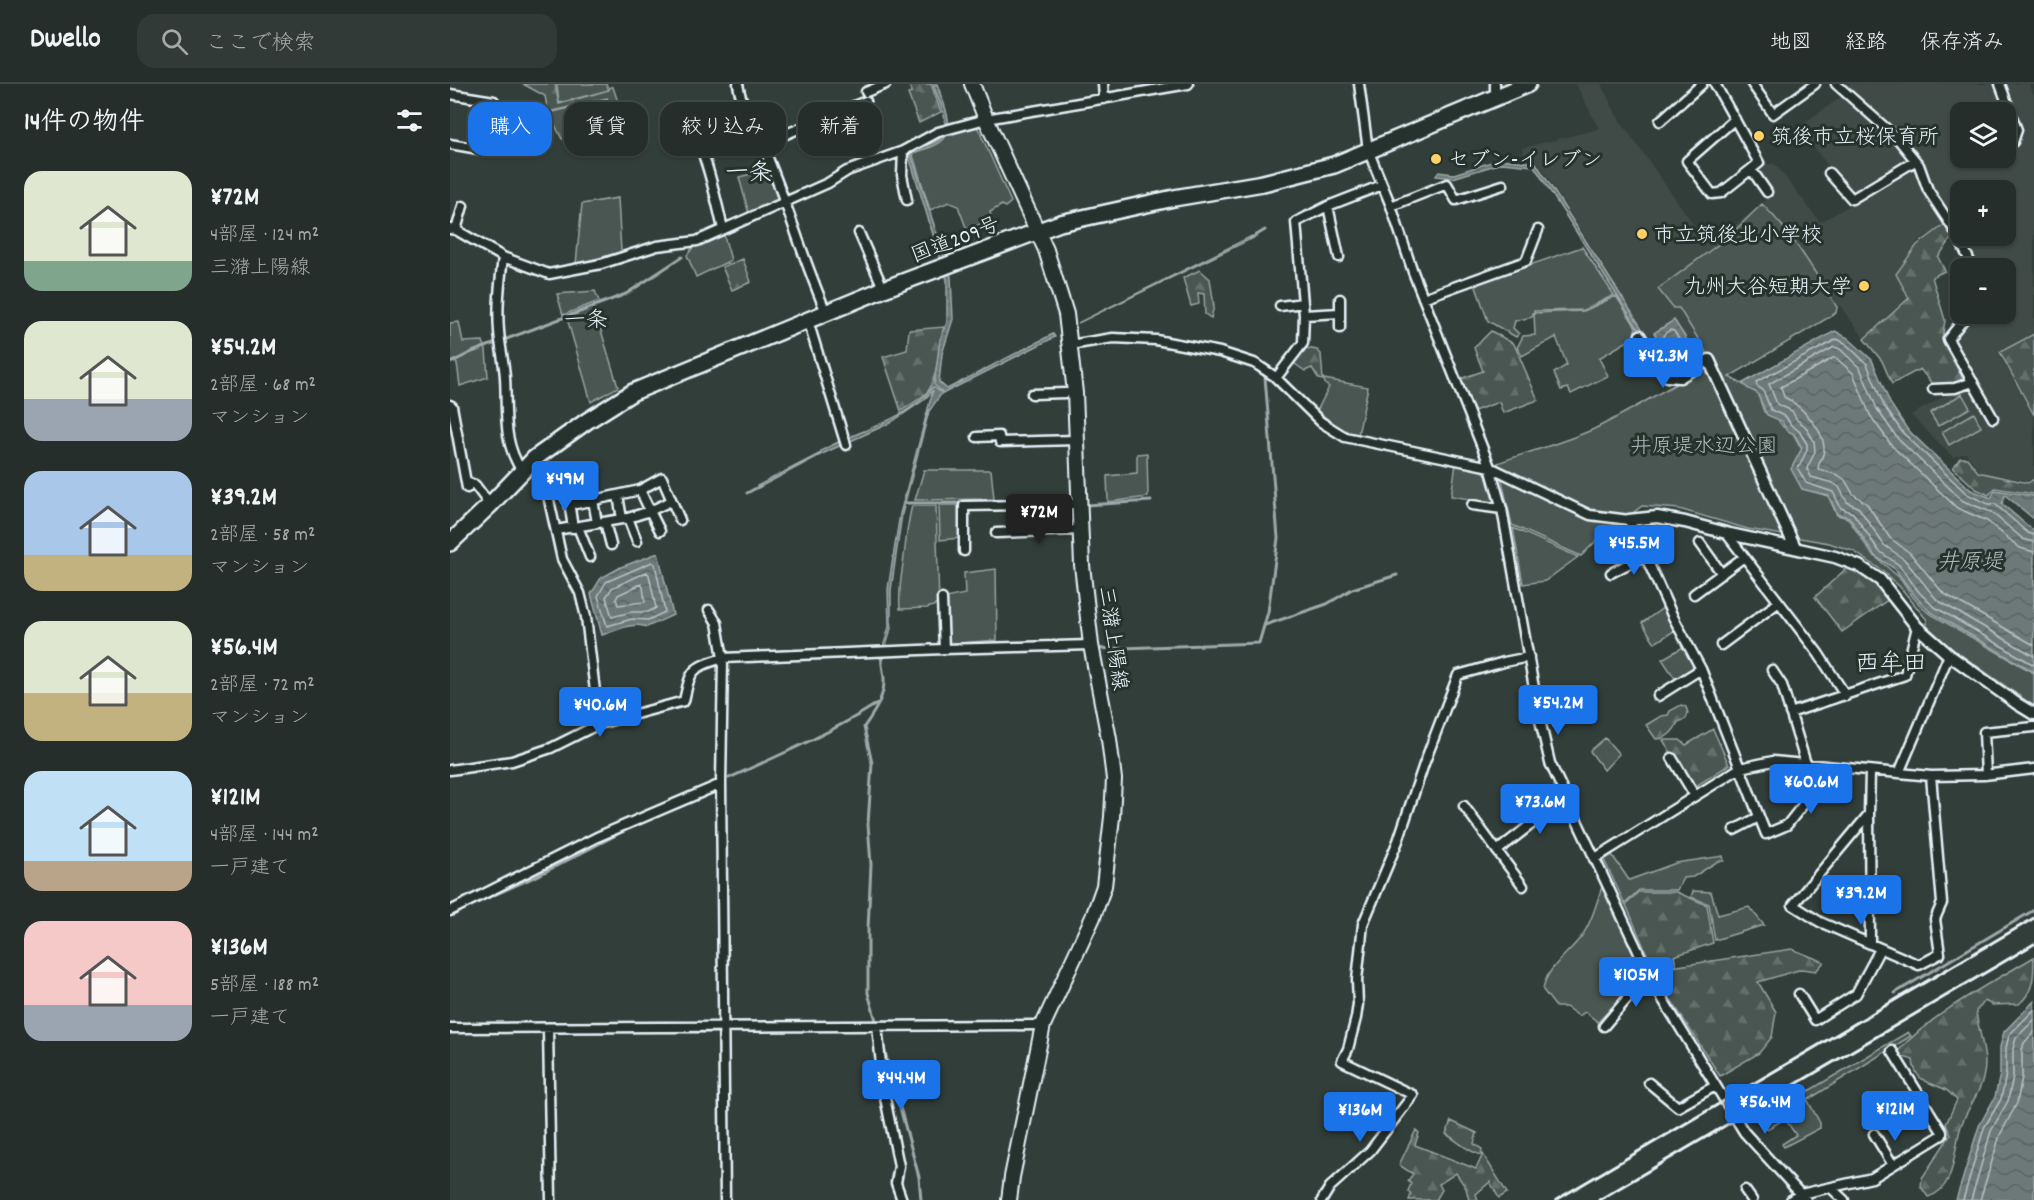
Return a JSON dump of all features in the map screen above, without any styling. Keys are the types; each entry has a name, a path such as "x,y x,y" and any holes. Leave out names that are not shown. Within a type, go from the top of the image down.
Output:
{"highway":[{"name":"国道209号","path":"450,543 535,458 633,392 826,312 1016,238 1060,223 1298,175 1334,165 1528,84"}],"main road":[{"name":"三潴上陽線","path":"972,84 1052,265 1066,314 1074,393 1082,565 1091,645 1114,779 1104,886 1093,917 1043,1025 1009,1200"}],"street":[{"path":"738,84 743,102"},
{"path":"786,133 866,96 886,84"},
{"path":"1103,84 1104,99"},
{"path":"463,206 453,230 503,257 549,274 601,264 657,246 697,241 828,183 846,171 903,151 938,132 986,119 1188,84"},
{"path":"1359,84 1368,150 1391,206 1423,298 1490,467 1502,509 1539,716 1550,762 1648,974 1744,1132 1803,1197"},
{"path":"1660,121 1702,84"},
{"path":"1715,84 1735,119 1759,163 1721,193 1712,194 1687,161 1735,119"},
{"path":"1752,84 1773,114 1815,84"},
{"path":"1836,84 1897,138 1915,161 1968,258"},
{"path":"2000,84 2007,102"},
{"path":"450,94 494,101 484,150 450,144"},
{"path":"903,151 903,175 907,200"},
{"path":"705,156 723,229"},
{"path":"767,156 826,312"},
{"path":"1829,173 1852,199 1915,161"},
{"path":"1751,169 1767,192"},
{"path":"1391,206 1447,184 1456,200 1503,185"},
{"path":"1276,378 1303,343 1304,315 1296,222 1328,206 1382,185"},
{"path":"1328,206 1339,257"},
{"path":"1423,298 1526,261 1538,230"},
{"path":"859,233 880,281"},
{"path":"503,257 499,291 499,332 505,376 505,424 515,462 522,471"},
{"path":"1340,299 1340,328"},
{"path":"1280,306 1303,303"},
{"path":"1304,315 1340,313"},
{"path":"808,321 846,445"},
{"path":"1960,324 1948,339 1993,418"},
{"path":"1640,335 1667,376 1680,378 1709,360 1795,547"},
{"path":"1070,345 1113,338 1156,340 1220,352 1254,363 1276,378 1321,422 1346,437 1490,467 1590,515 1629,520 1657,518 1685,522 1795,547 1851,563 1880,580 1917,627 1949,655 2034,714"},
{"path":"1933,389 1955,388 1973,382"},
{"path":"1032,394 1066,393"},
{"path":"450,405 466,485 475,485 490,505"},
{"path":"977,437 999,432 1000,442 1076,440"},
{"path":"535,458 543,492 562,489 576,504 640,490 662,478 680,520"},
{"path":"640,490 660,531"},
{"path":"547,491 562,559 580,593 586,617 599,724"},
{"path":"568,495 575,527 590,557"},
{"path":"618,495 625,519 637,541"},
{"path":"593,500 611,545"},
{"path":"556,530 625,519 671,501"},
{"path":"964,551 964,506 1079,504"},
{"path":"1013,505 1014,515"},
{"path":"1472,505 1502,509"},
{"path":"1629,520 1673,617 1701,669 1766,834 1787,825 1833,767"},
{"path":"996,533 1080,530"},
{"path":"1726,533 1818,653 1846,696"},
{"path":"1700,543 1722,574"},
{"path":"1611,573 1645,555"},
{"path":"1694,594 1744,557"},
{"path":"942,599 944,649"},
{"path":"1721,645 1779,602"},
{"path":"708,609 717,623 723,658 721,784 724,1200"},
{"path":"1790,714 1905,675 1917,627"},
{"path":"450,770 512,760 551,748 599,724 684,701 689,676 701,665 723,658 1091,645"},
{"path":"1899,773 1949,655"},
{"path":"1322,1200 1330,1187 1370,1151 1413,1095 1342,1061 1348,1049 1356,1018 1357,980 1363,924 1398,842 1424,764 1458,675 1529,657"},
{"path":"1658,696 1701,669"},
{"path":"1772,670 1782,686 1806,764"},
{"path":"1539,716 1579,709"},
{"path":"1986,775 1984,732 2034,727"},
{"path":"1672,758 1695,796"},
{"path":"1594,859 1740,768 1773,761 1931,776 1986,775 2034,770"},
{"path":"1870,771 1870,944"},
{"path":"1869,814 1793,905 1820,922 1919,965 1940,954 1935,919 1942,903 1931,776"},
{"path":"450,911 597,837 721,784"},
{"path":"1497,851 1565,798"},
{"path":"1464,806 1523,886"},
{"path":"1734,830 1759,817"},
{"path":"1799,993 1815,1020 1860,997 1880,948"},
{"path":"1604,1026 1648,974"},
{"path":"450,1028 1043,1025"},
{"path":"878,1026 884,1093 899,1166 896,1183 902,1200"},
{"path":"548,1028 551,1200"},
{"path":"1791,1200 1872,1178 1942,1135 1893,1051"},
{"path":"1650,1083 1678,1107 1715,1086"},
{"path":"1874,1134 1893,1165"},
{"path":"1831,1188 1845,1200"},
{"path":"1745,1190 1752,1200"}],"shaded area":[{"path":"1576,84 1601,84 1618,118 1709,246 1767,200 1750,176 1766,164 1775,164 1820,222 1856,202 1798,127 1850,91 1844,84 2029,84 2034,95 2034,333 1998,352 2034,417 2034,478 2027,481 1979,471 1966,453 1953,457 1911,415 1966,384 1943,341 1955,324 2016,324 2016,258 1970,258 1964,246 2016,246 2016,180 1950,180 1950,222 1918,241 1895,274 1908,297 1864,338 1839,304 1836,313 1723,379 1706,352 1677,370 1669,369 1538,162 1526,161 1522,148 1599,129"}],"green space":[{"path":"523,84 555,84 559,104 564,103 564,108 552,111 552,102 546,102 545,96"},
{"path":"557,84 606,84 609,90 559,103"},
{"path":"909,84 931,84 941,112 919,123 908,94 912,92"},
{"path":"613,87 618,102 610,102 607,98 590,102 566,102"},
{"path":"564,109 564,138 562,139 552,119 552,112"},
{"path":"977,126 1011,202 1005,207 1002,205 990,212 992,219 967,230 958,206 949,202 930,210 912,152 941,141 950,131"},
{"path":"770,169 780,196 778,201 749,214 739,177"},
{"path":"618,198 621,252 576,264 582,204"},
{"name":"井原堤水辺公園","path":"1762,204 1784,228 1802,253 1837,307 1836,313 1729,377 1757,392 1764,412 1777,418 1783,427 1790,428 1801,448 1817,455 1829,481 1824,495 1828,496 1837,515 1848,518 1871,553 1901,579 1927,612 2034,673 2034,706 1947,645 1927,626 1927,620 1900,587 1883,571 1853,551 1829,543 1748,529 1679,509 1642,506 1597,540 1581,556 1512,525 1498,463 1594,429 1708,367 1718,371 1679,308 1673,308 1658,289 1727,238"},
{"path":"1944,225 1950,235 1950,241 1938,257 1945,271 1932,277 1945,320 1942,340 1964,381 1954,386 1933,385 1920,369 1892,384 1882,361 1864,339 1909,298 1896,274 1917,245"},
{"path":"723,232 731,260 696,277 687,255 695,245"},
{"path":"1582,247 1614,295 1584,310 1534,311 1532,317 1515,321 1513,328 1519,334 1516,337 1488,321 1475,284"},
{"path":"743,259 751,282 732,290 722,267"},
{"path":"1200,270 1210,279 1214,306 1211,318 1205,314 1204,294 1198,293 1199,304 1191,306 1183,278"},
{"path":"595,291 599,301 563,315 557,294"},
{"path":"1616,296 1636,327 1633,338 1599,358 1608,376 1571,394 1568,388 1561,390 1554,373 1567,365 1556,337 1522,356 1517,348 1523,336 1535,335 1534,313 1584,311"},
{"path":"594,307 618,387 591,402 567,318"},
{"path":"459,322 463,342 483,341 488,377 460,386 457,363 450,362 450,323"},
{"path":"944,327 932,385 922,397 901,411 883,357 907,350 909,330"},
{"path":"1491,331 1514,344 1538,400 1503,413 1499,402 1474,411 1460,379 1483,371 1474,348"},
{"path":"2034,334 2034,415 2000,352"},
{"path":"1306,348 1317,350 1321,354 1323,380 1319,379 1312,368 1305,371 1292,362"},
{"path":"1324,379 1368,387 1358,435 1345,432 1317,411 1329,387 1325,384"},
{"path":"1962,394 1970,408 1938,426 1930,413"},
{"path":"1974,413 1981,427 1949,445 1942,432"},
{"path":"1147,453 1148,497 1108,502 1107,476 1137,473 1137,454"},
{"path":"1960,458 1967,458 1978,472 2028,483 2034,479 2034,494 1995,488 1989,495 1976,489 1953,468"},
{"path":"1456,464 1485,472 1494,503 1451,496"},
{"path":"924,470 991,470 994,499 915,500"},
{"path":"939,505 959,505 960,538 940,540"},
{"path":"912,506 936,506 939,604 927,608 900,609 901,578"},
{"path":"1513,528 1578,557 1545,581 1523,584"},
{"path":"1849,566 1876,584 1889,599 1842,632 1815,597"},
{"path":"996,569 997,640 947,644 945,598 965,594 964,573"},
{"path":"1663,608 1674,631 1655,643 1642,623"},
{"path":"1685,646 1695,666 1676,680 1662,659"},
{"path":"1681,705 1686,707 1688,713 1686,719 1678,722 1667,736 1656,739 1646,725 1661,716 1668,715 1670,711"},
{"path":"1713,729 1729,765 1693,788 1663,740 1680,740 1686,745"},
{"path":"1605,738 1619,754 1604,770 1590,751"},
{"path":"1612,855 1629,880 1676,863 1723,856 1724,861 1718,861 1693,877 1683,878 1677,890 1639,890 1625,904 1604,860"},
{"path":"1603,884 1643,974 1598,1022 1585,1012 1579,1016 1566,1007 1556,1007 1543,990 1548,975 1585,931"},
{"path":"1693,891 1711,892 1718,915 1749,907 1764,925 1715,940 1709,904 1691,897"},
{"path":"1638,892 1676,892 1707,905 1713,943 1674,956 1676,965 1653,968 1626,905"},
{"path":"1792,949 1824,962 1816,971 1802,969 1758,982 1776,1012 1772,1037 1759,1053 1720,1076 1664,989 1655,971"},
{"path":"2034,957 2030,989 2019,1004 1992,1005 1985,1001 1976,1011 1985,1062 1983,1079 1960,1130 1950,1175 1938,1192 1928,1197 1921,1187 1922,1178 1951,1134 1946,1124 1957,1100 1947,1091 1920,1077 1914,1068 1913,1060 1901,1058 1897,1052 1944,1012"},
{"path":"1908,1032 1911,1036 1811,1098 1790,1102"},
{"path":"1808,1101 1820,1123 1820,1128 1784,1147 1782,1144 1796,1135 1785,1119 1767,1129 1761,1120 1784,1106"},
{"path":"1451,1121 1477,1133 1474,1144 1482,1149 1481,1155 1467,1149 1446,1134"},
{"path":"1416,1130 1419,1133 1415,1145 1476,1169 1483,1154 1507,1193 1499,1198 1490,1182 1476,1194 1478,1200 1469,1200 1466,1188 1456,1173 1439,1184 1442,1190 1436,1200 1409,1200 1411,1195 1408,1191 1411,1184 1408,1181 1413,1174 1399,1165"}],"water":[{"path":"933,84 937,84 945,107 948,131 939,143 911,154 951,277 953,319 942,354 939,382 947,389 1053,334 1055,337 944,393 934,385 940,340 947,322 947,280 908,153 935,142 942,137 945,131 944,115"},
{"path":"1501,159 1536,163 1668,369 1676,371 1698,358 1700,360 1678,374 1666,372 1534,166 1502,163 1453,178 1436,176 1438,172 1454,174"},
{"path":"1252,236 1253,238 1078,323"},
{"path":"1674,320 1695,352 1674,365 1654,333"},
{"name":"井原堤","path":"1835,331 1848,338 1872,360 1890,403 1907,429 1971,490 1991,498 1995,490 2034,496 2034,519 2005,495 2002,504 2034,531 2034,672 1929,611 1895,569 1875,556 1849,517 1837,514 1829,496 1802,489 1791,469 1802,448 1794,434 1786,430 1782,421 1767,415 1757,393 1743,383"},
{"path":"933,387 942,393 929,411 902,514 891,590 891,628 883,658 880,658 889,627 888,589 900,514 933,390 924,400 890,423 822,454 758,488 757,486 836,443 895,417 922,399"},
{"path":"658,553 673,615 647,627 630,626 602,635 591,594 601,578 621,567"},
{"path":"2034,1001 2034,1200 1956,1200 1979,1126 1995,1097 2000,1074 2000,1047 2004,1032"}],"waterway":[{"path":"1250,239 1265,230"},
{"path":"450,363 472,352 626,294 682,257"},
{"path":"1095,649 1259,643 1268,612 1278,538 1265,377"},
{"path":"747,493 760,486"},
{"path":"1086,505 1151,501"},
{"path":"906,503 958,503"},
{"path":"1265,625 1327,604 1352,589 1397,575"},
{"path":"1070,650 1088,649"},
{"path":"877,1024 868,993 871,865 868,824 872,763 864,727 882,695 884,679 882,655"},
{"path":"729,778 824,734 878,703"},
{"path":"460,910 537,876 645,820"},
{"path":"1895,993 2034,910"},
{"path":"883,1045 919,1177 921,1200"}],"railway":[{"path":"1556,1200 2034,918"},
{"path":"1599,1200 2034,944"}],"place":[{"name":"筑後市立桜保育所","path":"1759,136"},
{"name":"セブン-イレブン","path":"1436,159"},
{"name":"市立筑後北小学校","path":"1642,234"},
{"name":"九州大谷短期大学","path":"1864,286"}],"district":[{"name":"一条","path":"749,171"},
{"name":"一条","path":"586,318"},
{"name":"西牟田","path":"1891,662"}]}
